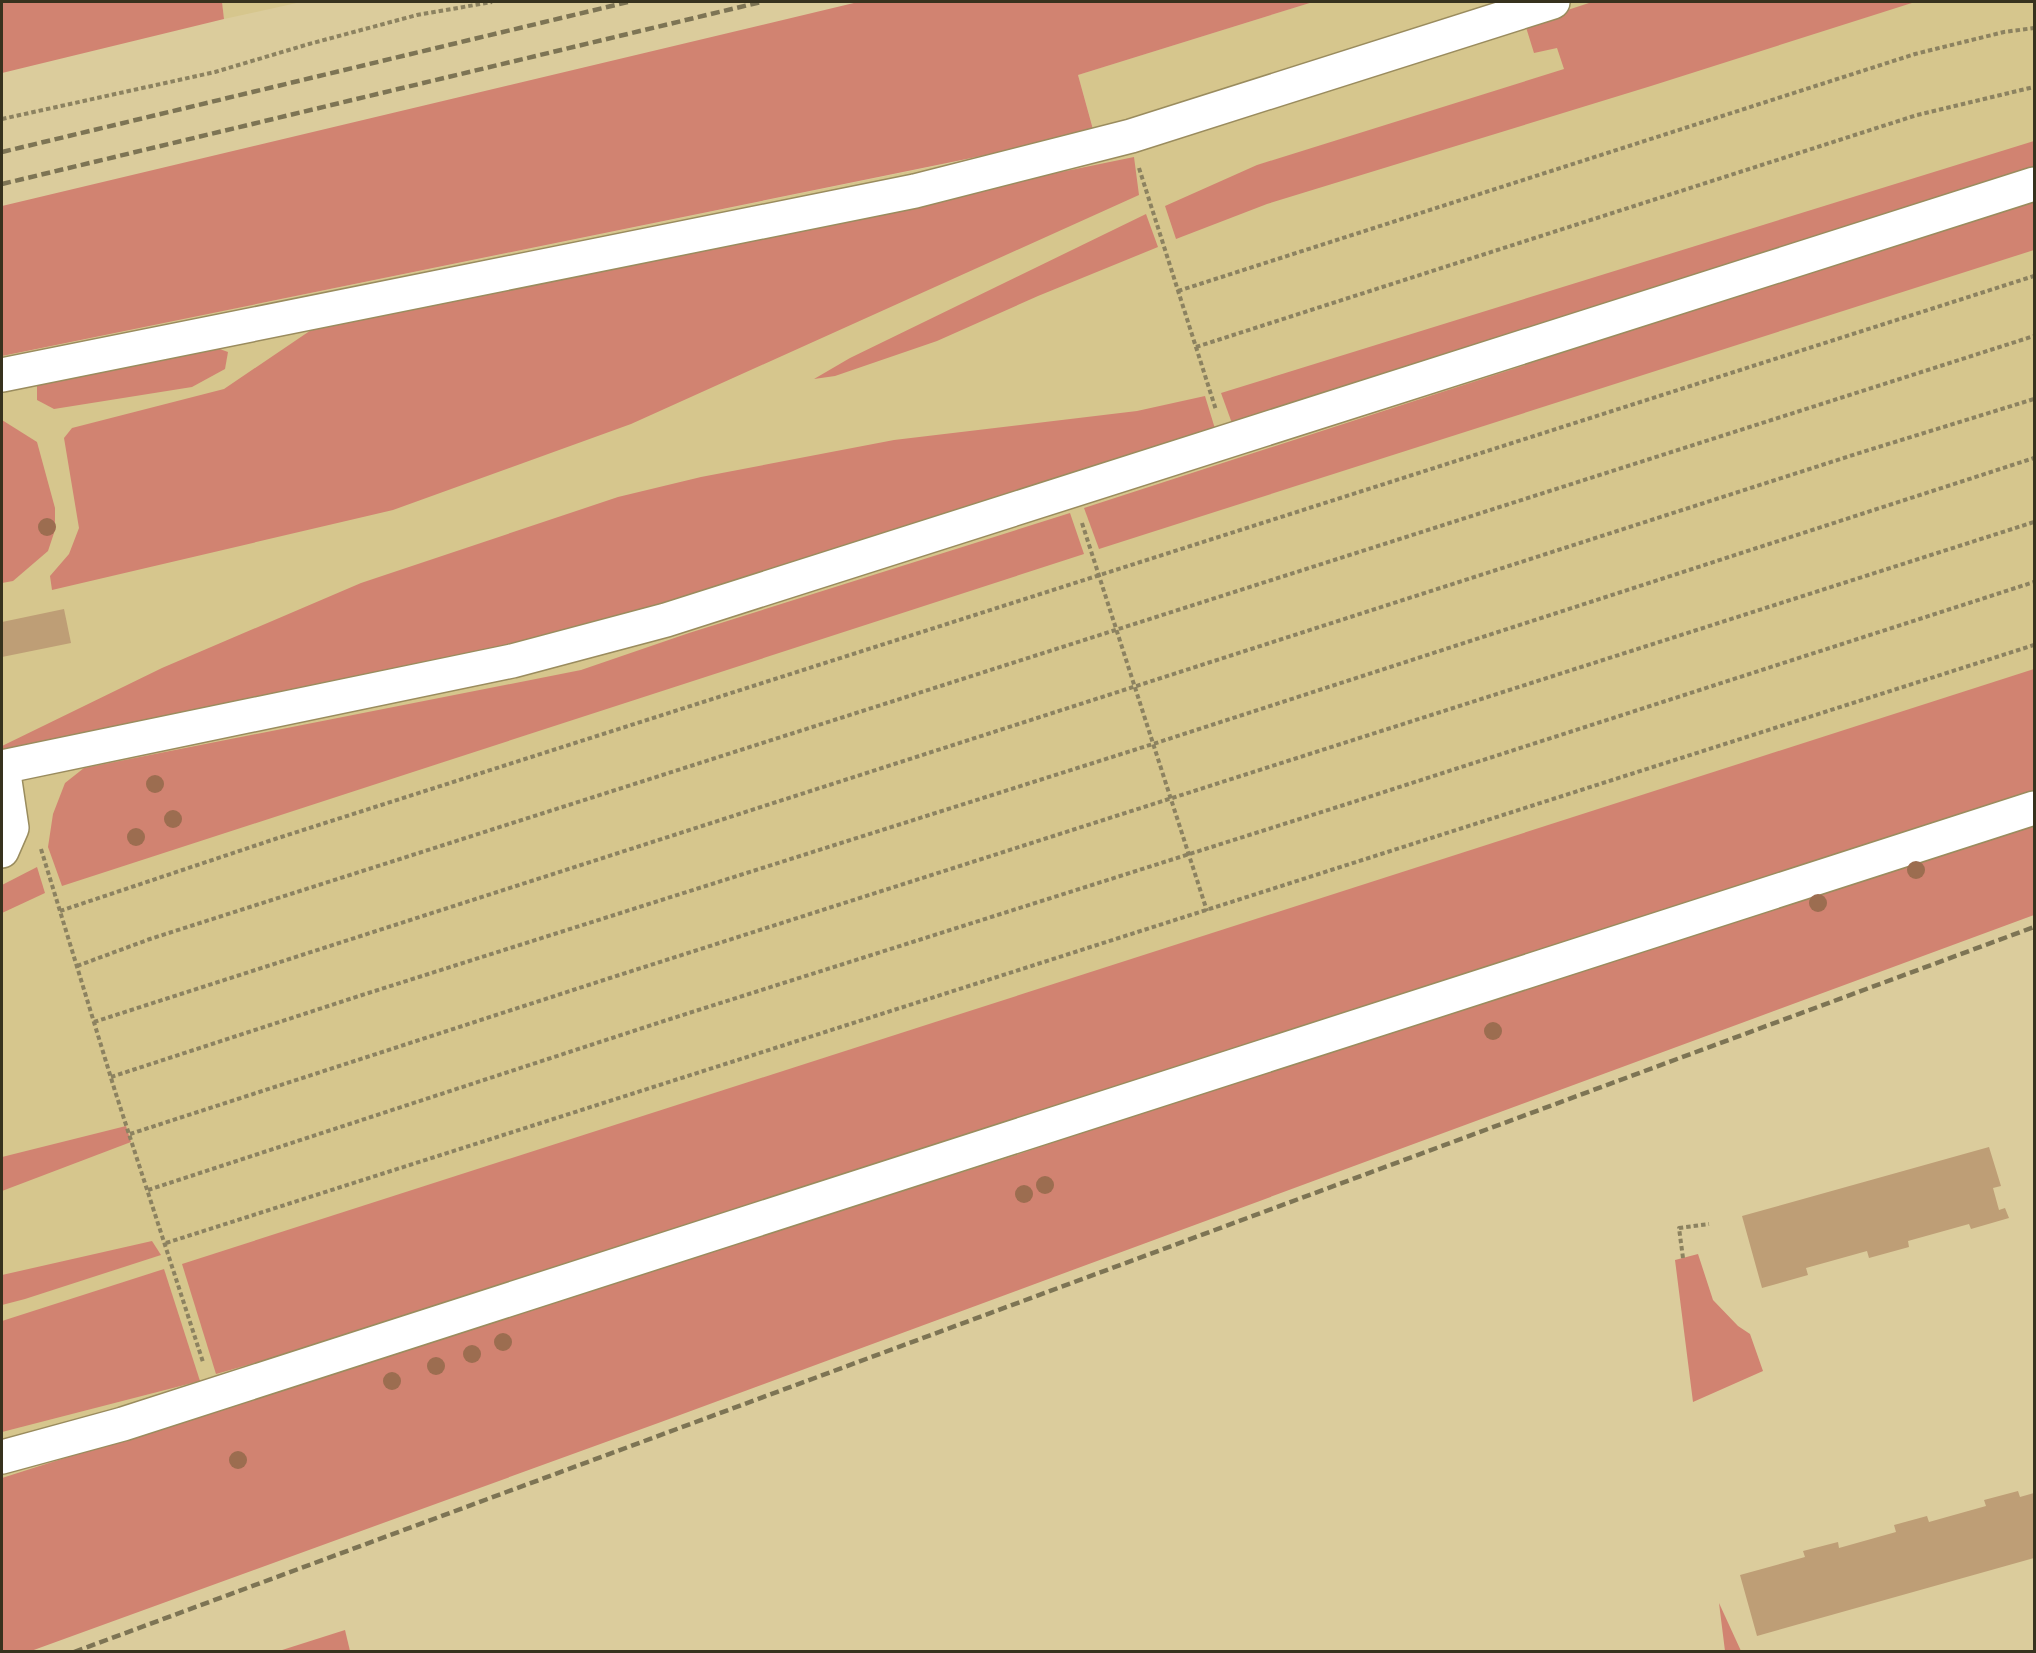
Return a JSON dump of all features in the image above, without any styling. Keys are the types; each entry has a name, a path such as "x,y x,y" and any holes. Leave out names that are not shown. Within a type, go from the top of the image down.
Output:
{"lane":[{"path":"2,375 915,191 1131,136 1553,2"},
{"path":"7,839 2,767 512,662 666,620 2034,184"},
{"path":"2,1457 123,1424 2034,808"}],"path":[{"path":"2,119 215,72 417,15 492,2"},
{"path":"1178,291 1915,54 2004,32 2034,28"},
{"path":"1196,347 1917,115 2034,87"},
{"path":"1131,136 1149,203 1226,442"},
{"path":"60,911 274,838 2034,276"},
{"path":"77,966 150,939 2034,336"},
{"path":"94,1022 1856,454 2034,399"},
{"path":"111,1077 1153,744 2034,458"},
{"path":"1071,491 1207,911"},
{"path":"130,1134 2034,522"},
{"path":"148,1190 667,1020 2034,582"},
{"path":"166,1243 2034,645"},
{"path":"7,839 40,847 111,1077 214,1394"},
{"path":"1683,1258 1679,1228 1709,1224"}],"shaded area":[{"path":"2,2 222,2 224,19 2,73"},
{"path":"222,2 301,2 224,19"},
{"path":"858,2 1313,2 1078,75 1094,133 2,356 2,206"},
{"path":"1313,2 2034,2 2034,883 2,1633 2,356 1094,132 1078,75"},
{"path":"1592,2 1915,2 1267,204 1176,239 1165,206 1257,165 1564,69 1557,48 1534,53 1525,24"},
{"path":"2034,141 2034,169 1233,426 1221,393"},
{"path":"1134,157 1139,195 631,424 393,510 52,590 50,576 69,554 79,528 64,438 72,428 224,389 320,324"},
{"path":"2034,200 2034,250 1099,549 1084,508"},
{"path":"1146,214 1158,247 1038,296 937,341 835,376 814,379 850,358"},
{"path":"206,344 228,352 225,369 192,387 54,409 37,400 37,385"},
{"path":"1205,396 1216,432 570,635 357,681 2,750 2,746 162,668 361,583 618,497 701,477 894,440 1137,411"},
{"path":"2,420 37,442 55,508 55,530 48,551 13,581 2,583"},
{"path":"1070,513 1084,554 62,886 48,847 53,814 65,783 84,768 581,670 689,633"},
{"path":"2034,669 2034,793 333,1341 216,1374 182,1264"},
{"path":"2034,823 2034,915 661,1422 31,1651 2,1651 2,1478 1013,1156 1227,1084"},
{"path":"37,867 45,893 2,913 2,885"},
{"path":"126,1126 131,1142 2,1191 2,1157"},
{"path":"152,1241 161,1255 2,1305 2,1275"},
{"path":"1698,1254 1713,1300 1738,1326 1750,1334 1763,1371 1693,1402 1675,1260"},
{"path":"164,1269 200,1381 2,1432 2,1321"},
{"path":"1719,1603 1741,1651 1725,1651"},
{"path":"345,1630 350,1651 279,1651"}],"building":[{"path":"64,609 71,643 2,657 2,622"},
{"path":"1989,1147 2001,1186 1993,1188 1999,1210 2005,1208 2009,1218 1971,1229 1969,1224 1908,1241 1909,1247 1869,1258 1867,1251 1806,1268 1808,1275 1762,1288 1742,1216"},
{"path":"2018,1491 2020,1497 2034,1493 2034,1558 1757,1636 1740,1575 1805,1557 1803,1551 1838,1542 1839,1548 1896,1532 1894,1525 1927,1516 1929,1522 1986,1506 1984,1500"}],"railway":[{"path":"2,152 628,2"},
{"path":"2,184 761,2"},
{"path":"74,1652 2034,927"}]}
